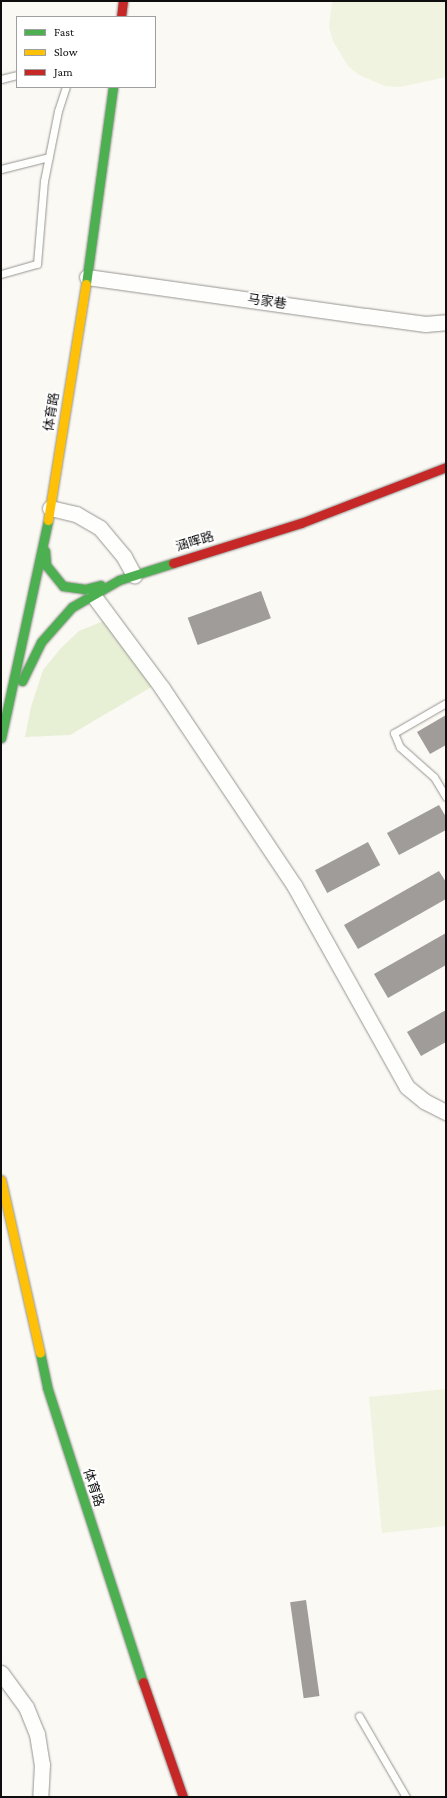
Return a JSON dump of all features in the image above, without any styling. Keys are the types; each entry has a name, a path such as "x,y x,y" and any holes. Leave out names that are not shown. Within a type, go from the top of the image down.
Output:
{"street":[{"path":"121,16 123,1"},
{"name":"体育路","path":"1,738 4,713 44,542 50,508 87,277 113,88"},
{"name":"马家巷","path":"87,277 425,324 446,322"},
{"name":"涵晖路","path":"4,713 41,642 72,607 119,580 301,523 446,467"},
{"path":"50,508 76,514 100,528 124,558 134,575"},
{"path":"44,542 46,565 63,586 85,589 119,580"},
{"path":"93,595 162,688 294,886 407,1087 424,1101 446,1112"},
{"name":"体育路","path":"1,1180 47,1387 125,1630 183,1797"},
{"path":"1,1673 26,1707 37,1734 42,1764 40,1797"}],"lane":[{"path":"1,79 16,74"},
{"path":"1,274 37,264 49,157 58,111 66,88"},
{"path":"1,169 49,157"},
{"path":"446,703 394,733 400,747 434,777 446,797"},
{"path":"359,1716 406,1797"}],"green space":[{"path":"332,1 446,1 446,77 400,87 385,86 359,75 348,66 333,41 329,27"},
{"path":"106,620 153,686 70,735 25,737 31,707 43,670 61,648 79,631"},
{"path":"446,1389 446,1526 382,1533 369,1397"}],"building":[{"path":"261,591 271,618 198,645 188,618"},
{"path":"446,715 446,745 430,754 417,732"},
{"path":"439,805 446,817 446,830 399,855 387,833"},
{"path":"368,842 380,865 327,893 315,870"},
{"path":"439,871 446,882 446,899 358,949 344,925"},
{"path":"446,933 446,965 388,998 374,974"},
{"path":"446,1010 446,1042 421,1056 407,1032"},
{"path":"306,1600 319,1696 304,1698 290,1602"}],"traffic: fast":[{"path":"86,284 113,88"},
{"path":"1,738 48,520"},
{"path":"45,551 46,565 63,586 85,589 101,585"},
{"path":"22,681 41,642 72,607 119,580 173,563"},
{"path":"40,1353 47,1387 143,1682"}],"traffic: slow":[{"path":"48,520 86,284"},
{"path":"1,1180 40,1353"}],"traffic: jam":[{"path":"121,16 123,1"},
{"path":"173,563 301,523 446,467"},
{"path":"143,1682 183,1797"}]}
